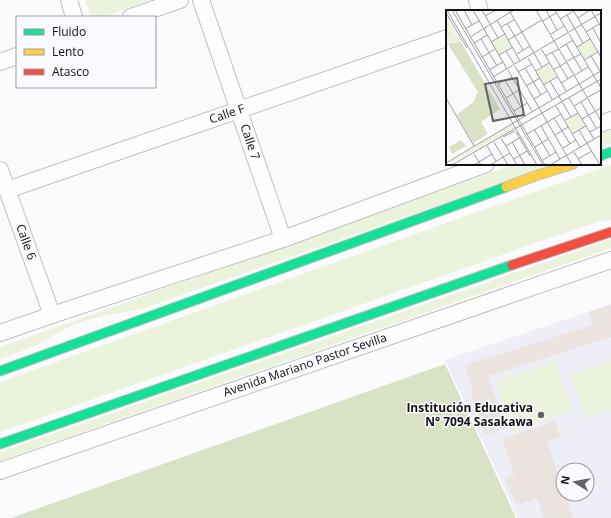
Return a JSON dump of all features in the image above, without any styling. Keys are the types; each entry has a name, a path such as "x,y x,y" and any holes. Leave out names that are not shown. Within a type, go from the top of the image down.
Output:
{"main road":[{"path":"601,156 611,152"},
{"path":"0,371 535,176 570,165"},
{"path":"0,444 513,264 611,232"}],"street":[{"path":"69,0 74,16"},
{"path":"134,16 180,0"},
{"name":"Calle 7","path":"201,0 283,239"},
{"path":"476,0 480,10"},
{"name":"Calle F","path":"7,190 446,38"},
{"path":"0,62 16,56"},
{"path":"601,124 611,120"},
{"path":"0,333 283,239 483,165"},
{"name":"Calle 6","path":"0,170 52,315"},
{"name":"Avenida Mariano Pastor Sevilla","path":"0,472 611,260"}],"shaded area":[{"name":"Institución Educativa N° 7094 Sasakawa","path":"611,304 611,518 518,518 445,360"}],"green space":[{"path":"85,0 151,0 106,16 91,16"},
{"path":"611,130 611,144 601,148 601,134"},
{"path":"512,165 553,165 142,309 99,317 79,323 63,330 35,346 0,359 0,347"},
{"path":"611,165 611,220 601,221 553,237 0,432 0,382"},
{"path":"611,239 611,248 0,461 0,452"},
{"path":"555,361 573,410 513,431 495,382"},
{"path":"611,361 611,409 585,418 570,375"},
{"path":"445,364 516,518 11,518"}],"building":[{"path":"611,305 611,337 488,376 506,428 485,435 470,391 473,390 465,365 593,325 589,312"},
{"path":"555,421 561,437 547,442 555,465 555,502 568,502 573,518 544,518 537,498 517,505 504,478 514,475 502,439"}],"traffic: fast":[{"path":"601,156 611,152"},
{"path":"0,371 506,187"},
{"path":"0,444 512,265"}],"traffic: slow":[{"path":"506,187 570,165"}],"traffic: jam":[{"path":"512,265 611,232"}],"place":[{"name":"Institución Educativa N° 7094 Sasakawa","path":"541,415"}]}
